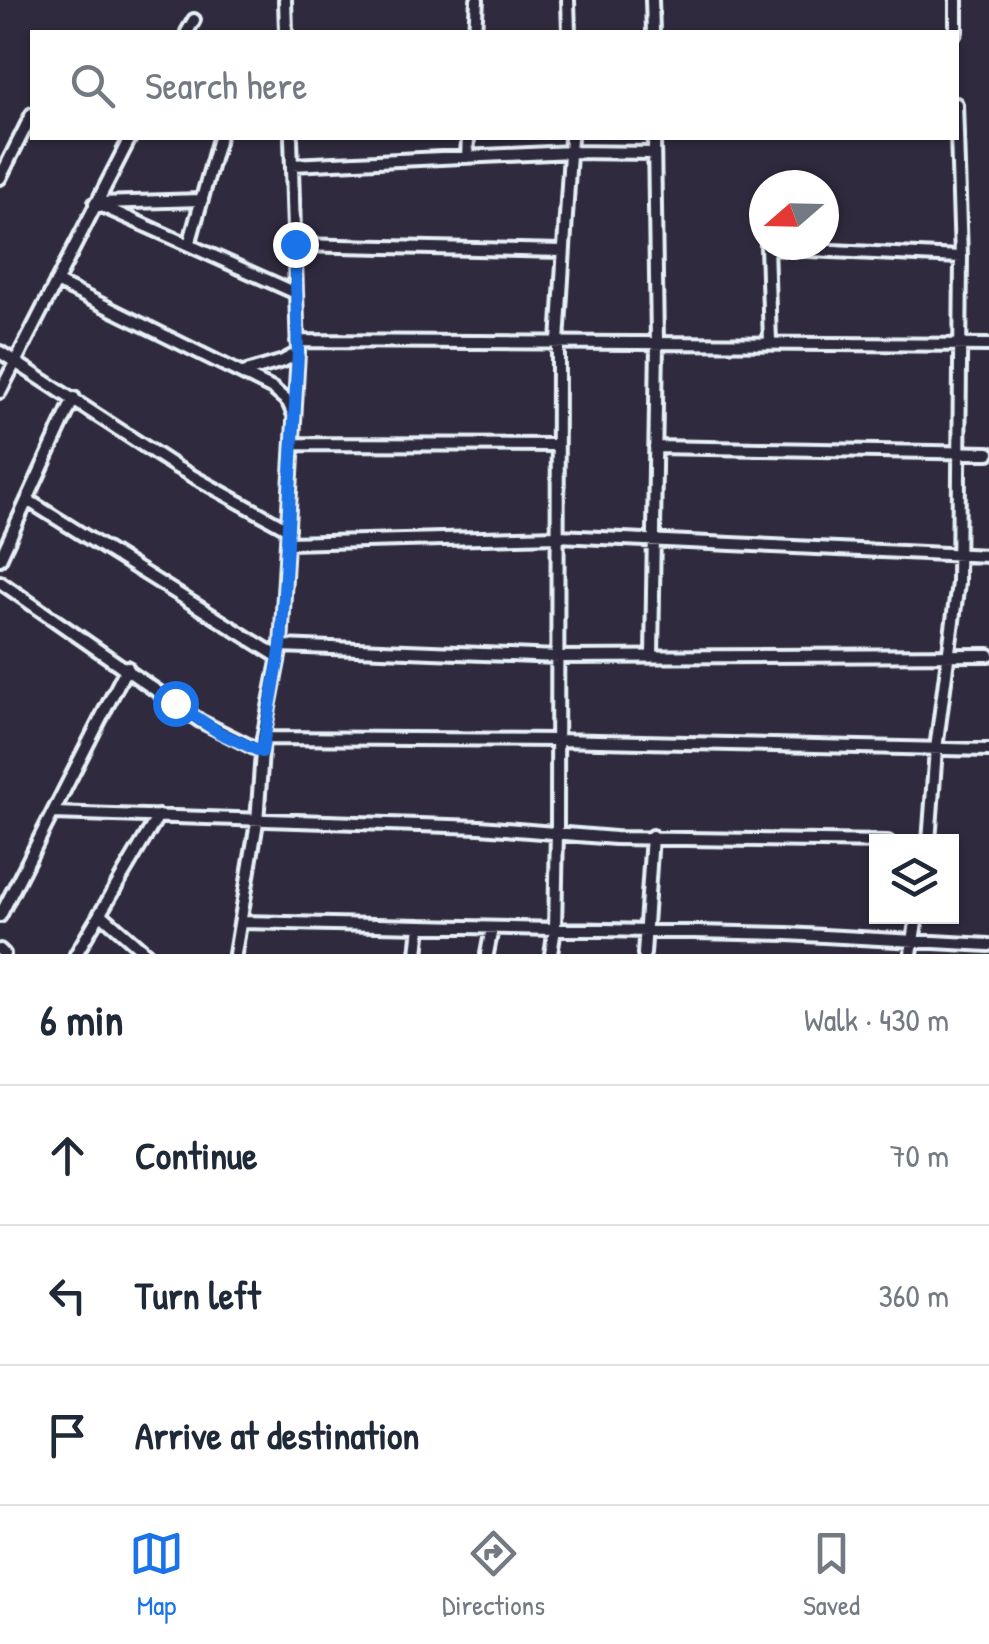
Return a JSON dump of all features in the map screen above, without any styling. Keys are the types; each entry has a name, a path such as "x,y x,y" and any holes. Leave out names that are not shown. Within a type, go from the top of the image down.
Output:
{"street":[{"path":"285,0 286,30"},
{"path":"475,30 477,0"},
{"path":"568,0 568,30"},
{"path":"652,0 652,30"},
{"path":"956,0 956,30"},
{"path":"188,30 194,20"},
{"path":"0,178 30,118"},
{"path":"0,392 129,140"},
{"path":"189,246 218,140"},
{"path":"235,954 256,822 262,738 279,651 294,444 298,347 291,140"},
{"path":"467,157 468,140"},
{"path":"551,954 557,832 558,342 570,140"},
{"path":"652,656 657,342 654,140"},
{"path":"929,834 958,556 961,257 957,140"},
{"path":"292,165 654,152"},
{"path":"95,203 202,200"},
{"path":"95,203 296,294"},
{"path":"295,244 563,252"},
{"path":"839,251 961,257"},
{"path":"768,260 770,343"},
{"path":"56,282 273,389 288,402 295,417"},
{"path":"242,374 284,361 298,347 558,342 989,345"},
{"path":"0,352 176,467 288,529"},
{"path":"0,559 74,398"},
{"path":"294,444 558,445"},
{"path":"655,447 989,453"},
{"path":"29,501 279,651 558,657 989,655"},
{"path":"287,543 558,536 989,556"},
{"path":"0,582 220,733 262,752"},
{"path":"0,916 127,668"},
{"path":"262,738 989,750"},
{"path":"53,813 590,836 869,842"},
{"path":"76,954 158,816"},
{"path":"644,954 652,836"},
{"path":"100,913 147,954"},
{"path":"241,922 786,934 989,945"},
{"path":"911,954 916,924"},
{"path":"417,954 420,926"},
{"path":"486,954 492,928"}],"route":[{"path":"175,703 220,733 262,752 281,646 298,353 295,244"}]}
